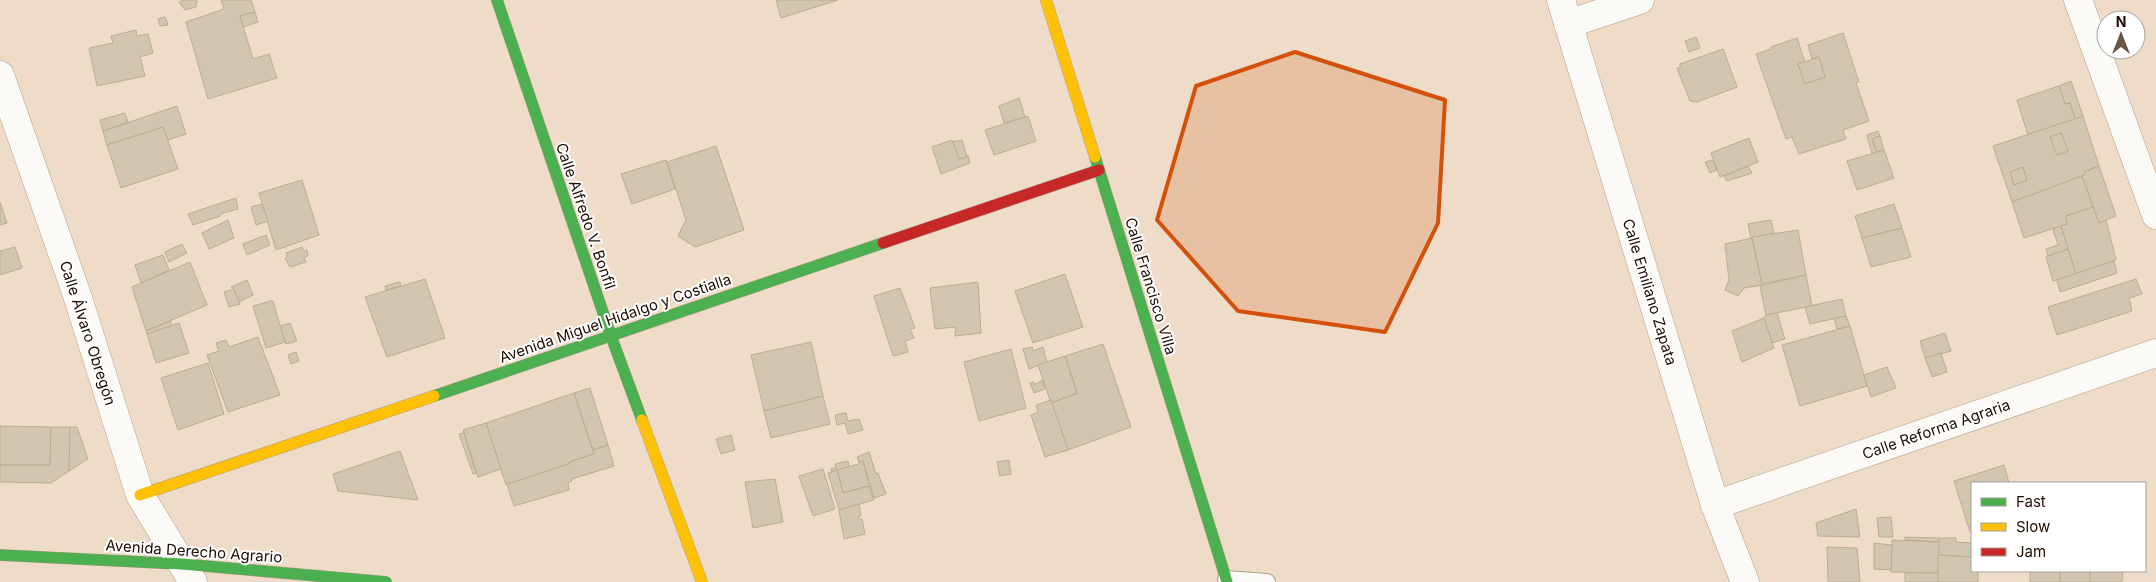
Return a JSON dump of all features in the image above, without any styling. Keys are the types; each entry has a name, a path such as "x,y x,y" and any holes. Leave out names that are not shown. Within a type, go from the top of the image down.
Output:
{"street":[{"name":"Calle Alfredo V. Bonfil","path":"497,0 612,336 702,582"},
{"name":"Calle Francisco Villa","path":"1046,0 1227,580"},
{"path":"1564,12 1640,0"},
{"path":"2078,0 2156,215"},
{"name":"Calle Emiliano Zapata","path":"1564,12 1715,505 1745,582"},
{"name":"Calle Álvaro Obregón","path":"0,75 78,298 140,495 187,573"},
{"name":"Avenida Miguel Hidalgo y Costialla","path":"140,495 1099,170"},
{"name":"Calle Reforma Agraria","path":"1715,505 2156,353"},
{"name":"Avenida Derecho Agrario","path":"0,554 187,573 386,582"}],"lane":[{"path":"1227,580 1267,582"}],"highlighted area":[{"path":"1295,52 1445,100 1438,223 1385,332 1238,311 1157,220 1196,86"}],"building":[{"path":"197,0 196,7 185,10 179,2"},
{"path":"221,0 251,0 255,12 240,16 253,59 269,54 277,78 208,99 186,22 224,9"},
{"path":"776,0 838,0 781,18"},
{"path":"255,12 258,22 243,27 240,16"},
{"path":"165,17 168,25 160,26 158,19"},
{"path":"136,30 137,36 148,34 153,53 140,57 145,76 97,86 89,48 113,43 111,36"},
{"path":"1843,33 1859,82 1856,83 1869,121 1843,130 1846,139 1799,154 1792,137 1786,139 1756,54 1797,38 1805,62 1798,64 1805,84 1825,77 1819,57 1812,59 1808,45"},
{"path":"1696,37 1700,48 1689,52 1685,41"},
{"path":"1723,49 1737,87 1697,102 1690,101 1677,68 1680,68 1680,64"},
{"path":"1819,57 1825,77 1805,84 1798,64"},
{"path":"2071,81 2083,116 2075,119 2070,103 2065,104 2059,86"},
{"path":"2059,86 2065,104 2070,103 2075,119 2028,135 2017,100"},
{"path":"1019,98 1025,117 1004,123 999,106"},
{"path":"177,106 186,134 168,140 163,127 107,145 103,131"},
{"path":"125,113 128,122 103,131 100,120"},
{"path":"1028,116 1036,141 994,155 985,130"},
{"path":"2083,116 2099,166 2084,172 2085,175 2012,202 1993,146","holes":["2061,133 2068,151 2057,155 2050,137","2023,167 2027,180 2014,185 2010,172"]},
{"path":"163,127 178,169 121,188 107,145"},
{"path":"1878,131 1880,136 1872,139 1877,152 1872,154 1867,135"},
{"path":"2061,133 2068,151 2057,155 2050,137"},
{"path":"1880,136 1884,150 1877,152 1872,139"},
{"path":"1749,138 1758,162 1720,177 1711,153"},
{"path":"952,140 959,159 968,156 970,163 941,174 932,147"},
{"path":"962,140 967,157 959,159 953,142"},
{"path":"716,146 744,230 695,247 678,236 686,220 667,162"},
{"path":"1884,150 1894,178 1857,190 1847,161"},
{"path":"666,160 675,189 632,204 621,174"},
{"path":"1713,160 1717,170 1710,173 1705,162"},
{"path":"1748,166 1752,173 1727,181 1724,176"},
{"path":"2099,166 2116,216 2099,223 2082,176 2085,175 2084,172"},
{"path":"2023,167 2027,180 2014,185 2010,172"},
{"path":"2082,176 2093,207 2066,216 2067,224 2024,238 2012,202"},
{"path":"302,180 319,235 276,250 259,193"},
{"path":"236,198 238,209 193,225 188,214"},
{"path":"0,202 7,223 0,225"},
{"path":"262,204 268,221 256,225 251,207"},
{"path":"1894,204 1902,228 1862,238 1855,216"},
{"path":"2093,207 2099,223 2106,220 2116,260 2076,274 2061,226 2067,224 2066,216"},
{"path":"228,220 234,238 209,249 202,233"},
{"path":"1771,220 1774,234 1751,238 1748,224"},
{"path":"2061,226 2068,249 2048,256 2046,249 2058,245 2053,229"},
{"path":"1902,228 1911,257 1871,267 1862,238"},
{"path":"1798,230 1806,275 1762,284 1752,237"},
{"path":"266,235 270,245 247,255 243,244"},
{"path":"1752,238 1762,285 1744,288 1738,296 1725,290 1729,280 1725,244"},
{"path":"182,244 187,253 169,262 165,252"},
{"path":"15,247 22,268 0,275 0,251"},
{"path":"302,247 304,251 307,250 308,256 304,258 306,262 290,267 285,258 287,257 286,253"},
{"path":"2068,249 2076,274 2053,281 2046,257"},
{"path":"163,255 169,270 141,283 135,265"},
{"path":"2114,261 2117,273 2060,292 2057,280"},
{"path":"190,262 207,305 146,331 132,287"},
{"path":"1065,274 1083,327 1033,343 1015,291"},
{"path":"1806,275 1812,306 1766,315 1760,286"},
{"path":"425,279 445,338 387,357 365,297"},
{"path":"2136,279 2142,294 2129,298 2132,311 2057,335 2048,307"},
{"path":"247,280 253,295 239,302 234,289 231,287"},
{"path":"400,282 401,286 386,290 385,286"},
{"path":"978,282 981,333 955,336 956,327 935,329 930,288"},
{"path":"900,288 915,328 910,329 914,338 905,341 908,352 893,356 874,296"},
{"path":"234,289 240,304 229,307 224,292"},
{"path":"1842,299 1846,316 1810,324 1805,307"},
{"path":"273,301 285,342 266,348 253,306"},
{"path":"1777,313 1785,339 1772,343 1764,318 1766,315"},
{"path":"1846,316 1850,326 1837,329 1834,318"},
{"path":"1764,318 1774,348 1742,362 1732,331"},
{"path":"170,321 172,326 147,334 146,331"},
{"path":"179,323 189,353 156,363 147,334"},
{"path":"290,323 297,341 286,344 280,326"},
{"path":"1850,326 1867,386 1800,406 1782,345"},
{"path":"1945,333 1951,351 1925,358 1920,341"},
{"path":"258,337 280,395 228,412 207,355 219,351 216,343 226,340 229,347"},
{"path":"811,342 823,396 764,411 751,355"},
{"path":"1103,344 1131,427 1068,450 1051,403 1077,393 1065,356"},
{"path":"1032,347 1033,351 1043,347 1047,362 1029,369 1023,349"},
{"path":"1011,349 1026,408 979,421 964,362"},
{"path":"296,352 299,361 291,364 288,355"},
{"path":"1941,353 1947,372 1932,377 1925,358"},
{"path":"1065,356 1077,393 1051,403 1038,365"},
{"path":"208,363 224,414 178,430 161,378"},
{"path":"1887,367 1896,388 1871,397 1864,375"},
{"path":"1042,380 1045,389 1034,393 1030,383 1034,382 1034,385"},
{"path":"590,388 608,445 593,450 574,393"},
{"path":"574,393 594,454 506,485 486,423"},
{"path":"823,396 830,424 771,438 764,411"},
{"path":"1051,400 1068,450 1045,457 1031,415 1038,412 1036,405"},
{"path":"846,413 848,421 859,419 863,430 848,434 845,423 837,425 835,415"},
{"path":"486,423 501,469 478,477 463,430"},
{"path":"0,426 51,427 50,465 0,465"},
{"path":"51,427 70,427 69,471 51,483 0,482 0,465 50,465"},
{"path":"70,427 77,427 88,459 69,471"},
{"path":"464,433 476,473 473,474 459,434"},
{"path":"731,435 735,450 721,454 716,439"},
{"path":"608,445 614,466 572,479 568,483 569,490 514,506 507,484 569,464 569,462 594,454 593,450"},
{"path":"400,451 418,500 338,491 333,474"},
{"path":"869,452 876,474 878,473 886,494 874,498 863,461 859,462 857,457"},
{"path":"1009,460 1011,474 1000,476 997,462"},
{"path":"848,461 849,467 832,472 831,469 836,468 835,464"},
{"path":"863,461 869,486 843,493 837,470 859,464 859,462"},
{"path":"2004,465 2009,482 1971,482 1970,532 1954,481"},
{"path":"823,469 835,509 813,516 799,476"},
{"path":"837,470 843,493 869,486 874,500 839,510 828,473"},
{"path":"775,479 783,522 753,528 745,482"},
{"path":"859,504 861,516 858,516 859,519 862,519 865,534 844,539 839,510"},
{"path":"1856,509 1860,537 1818,536 1816,523"},
{"path":"1891,517 1893,537 1879,537 1877,518"},
{"path":"1905,537 1939,538 1939,542 1905,540"},
{"path":"1939,538 1956,538 1956,542 1971,543 1971,557 1938,555"},
{"path":"1892,540 1939,542 1938,573 1891,572"},
{"path":"1874,543 1892,545 1891,570 1874,569"},
{"path":"1827,547 1857,548 1860,582 1828,582"},
{"path":"1938,555 1971,557 1971,572 1978,572 1978,582 1938,582"},
{"path":"2030,572 2060,572 2060,582 2030,582"},
{"path":"2060,572 2090,572 2090,582 2060,582"},
{"path":"2090,572 2123,572 2122,582 2090,582"},
{"path":"1905,573 1938,573 1938,582 1905,582"}],"traffic: fast":[{"path":"497,0 611,336 642,420"},
{"path":"1095,157 1227,582"},
{"path":"434,396 883,243"},
{"path":"0,555 182,564 386,582"}],"traffic: slow":[{"path":"1046,0 1095,157"},
{"path":"140,495 434,396"},
{"path":"642,420 702,582"}],"traffic: jam":[{"path":"883,243 1099,170"}]}
